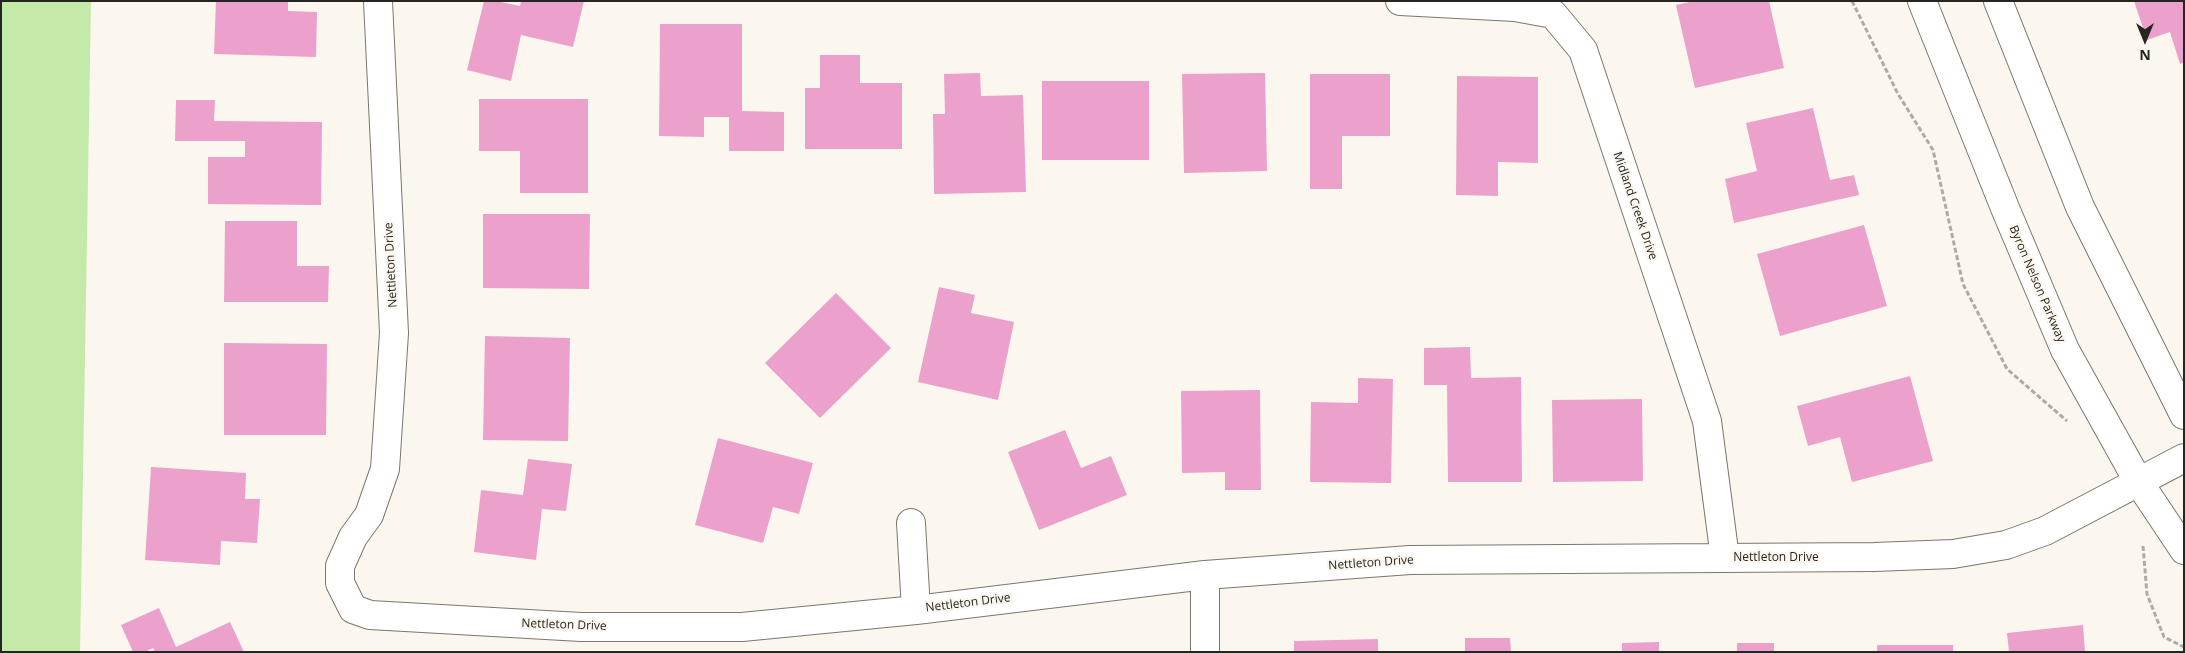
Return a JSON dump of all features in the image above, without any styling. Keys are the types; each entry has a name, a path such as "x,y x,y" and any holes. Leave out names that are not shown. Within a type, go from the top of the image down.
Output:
{"street":[{"name":"Nettleton Drive","path":"378,1 394,333 385,469 369,515 354,537 340,566 340,583 354,609 370,615 580,627 742,627 916,610 1205,575 1410,560 1874,557 1943,554 2006,544 2045,531 2184,458"},
{"name":"Midland Creek Drive","path":"1400,1 1515,7 1553,14 1583,50 1708,420 1726,558"},
{"name":"Byron Nelson Parkway","path":"1922,1 2005,208 2065,350 2138,481 2184,550"},
{"path":"1998,1 2080,207 2184,415"},
{"path":"911,523 916,610"},
{"path":"1205,575 1206,652"}],"path":[{"path":"1852,1 1898,94 1933,150 1964,284 2007,370 2072,425"},
{"path":"2142,538 2146,594 2164,637 2184,647"}],"green space":[{"path":"1,1 91,1 80,652 1,652"}],"building":[{"path":"216,1 288,1 288,11 317,12 316,57 214,54"},
{"path":"484,1 496,1 520,6 521,1 584,1 573,47 521,35 511,81 467,70"},
{"path":"1694,1 1769,1 1784,68 1695,88 1676,5"},
{"path":"2134,1 2184,1 2184,62 2180,64 2170,32 2147,40"},
{"path":"660,24 742,24 742,111 784,112 784,151 729,151 729,117 704,117 704,137 659,136"},
{"path":"820,55 860,55 860,83 902,83 902,149 805,149 805,88 820,88"},
{"path":"980,73 981,96 1023,95 1026,192 934,194 933,114 945,114 944,74"},
{"path":"1265,73 1267,171 1184,173 1182,74"},
{"path":"1310,74 1390,74 1390,136 1342,136 1342,189 1310,189"},
{"path":"1457,76 1538,77 1538,163 1498,162 1498,196 1456,195"},
{"path":"1042,81 1149,81 1149,160 1042,160"},
{"path":"479,99 588,99 588,193 520,193 520,151 479,151"},
{"path":"176,100 215,100 214,121 322,122 321,205 208,204 208,157 245,157 245,141 175,141"},
{"path":"1813,108 1830,180 1854,175 1859,195 1734,223 1725,179 1757,171 1746,123"},
{"path":"483,214 590,214 589,289 483,288"},
{"path":"225,221 297,221 297,266 329,266 328,302 224,302"},
{"path":"1864,225 1887,306 1780,336 1757,254"},
{"path":"939,287 975,295 971,313 1014,322 998,400 918,382"},
{"path":"836,293 891,348 820,418 765,363"},
{"path":"485,336 570,338 568,441 483,440"},
{"path":"224,343 327,344 326,435 224,435"},
{"path":"1470,347 1471,378 1521,377 1522,482 1448,482 1447,385 1424,385 1424,348"},
{"path":"1910,376 1933,461 1852,482 1840,437 1808,446 1797,406"},
{"path":"1358,378 1393,379 1391,483 1310,482 1311,402 1358,403"},
{"path":"1260,390 1261,490 1225,490 1225,472 1182,473 1181,391"},
{"path":"1642,399 1643,481 1553,482 1552,400"},
{"path":"1065,430 1081,468 1111,456 1127,495 1039,530 1008,452"},
{"path":"718,438 813,463 799,514 773,507 763,543 695,525"},
{"path":"528,459 572,464 566,511 542,509 536,560 474,552 481,490 523,495"},
{"path":"151,467 246,473 245,499 260,499 257,543 221,541 220,565 145,560"},
{"path":"159,608 176,647 230,622 244,652 155,652 153,648 145,652 133,652 121,625"},
{"path":"2083,625 2085,652 2009,652 2007,633"},
{"path":"1465,638 1510,638 1511,652 1465,652"},
{"path":"1378,639 1378,652 1294,652 1294,641"},
{"path":"1659,642 1659,652 1622,652 1622,643"},
{"path":"1737,643 1774,643 1774,652 1737,652"},
{"path":"1877,645 1953,645 1953,652 1877,652"}]}
